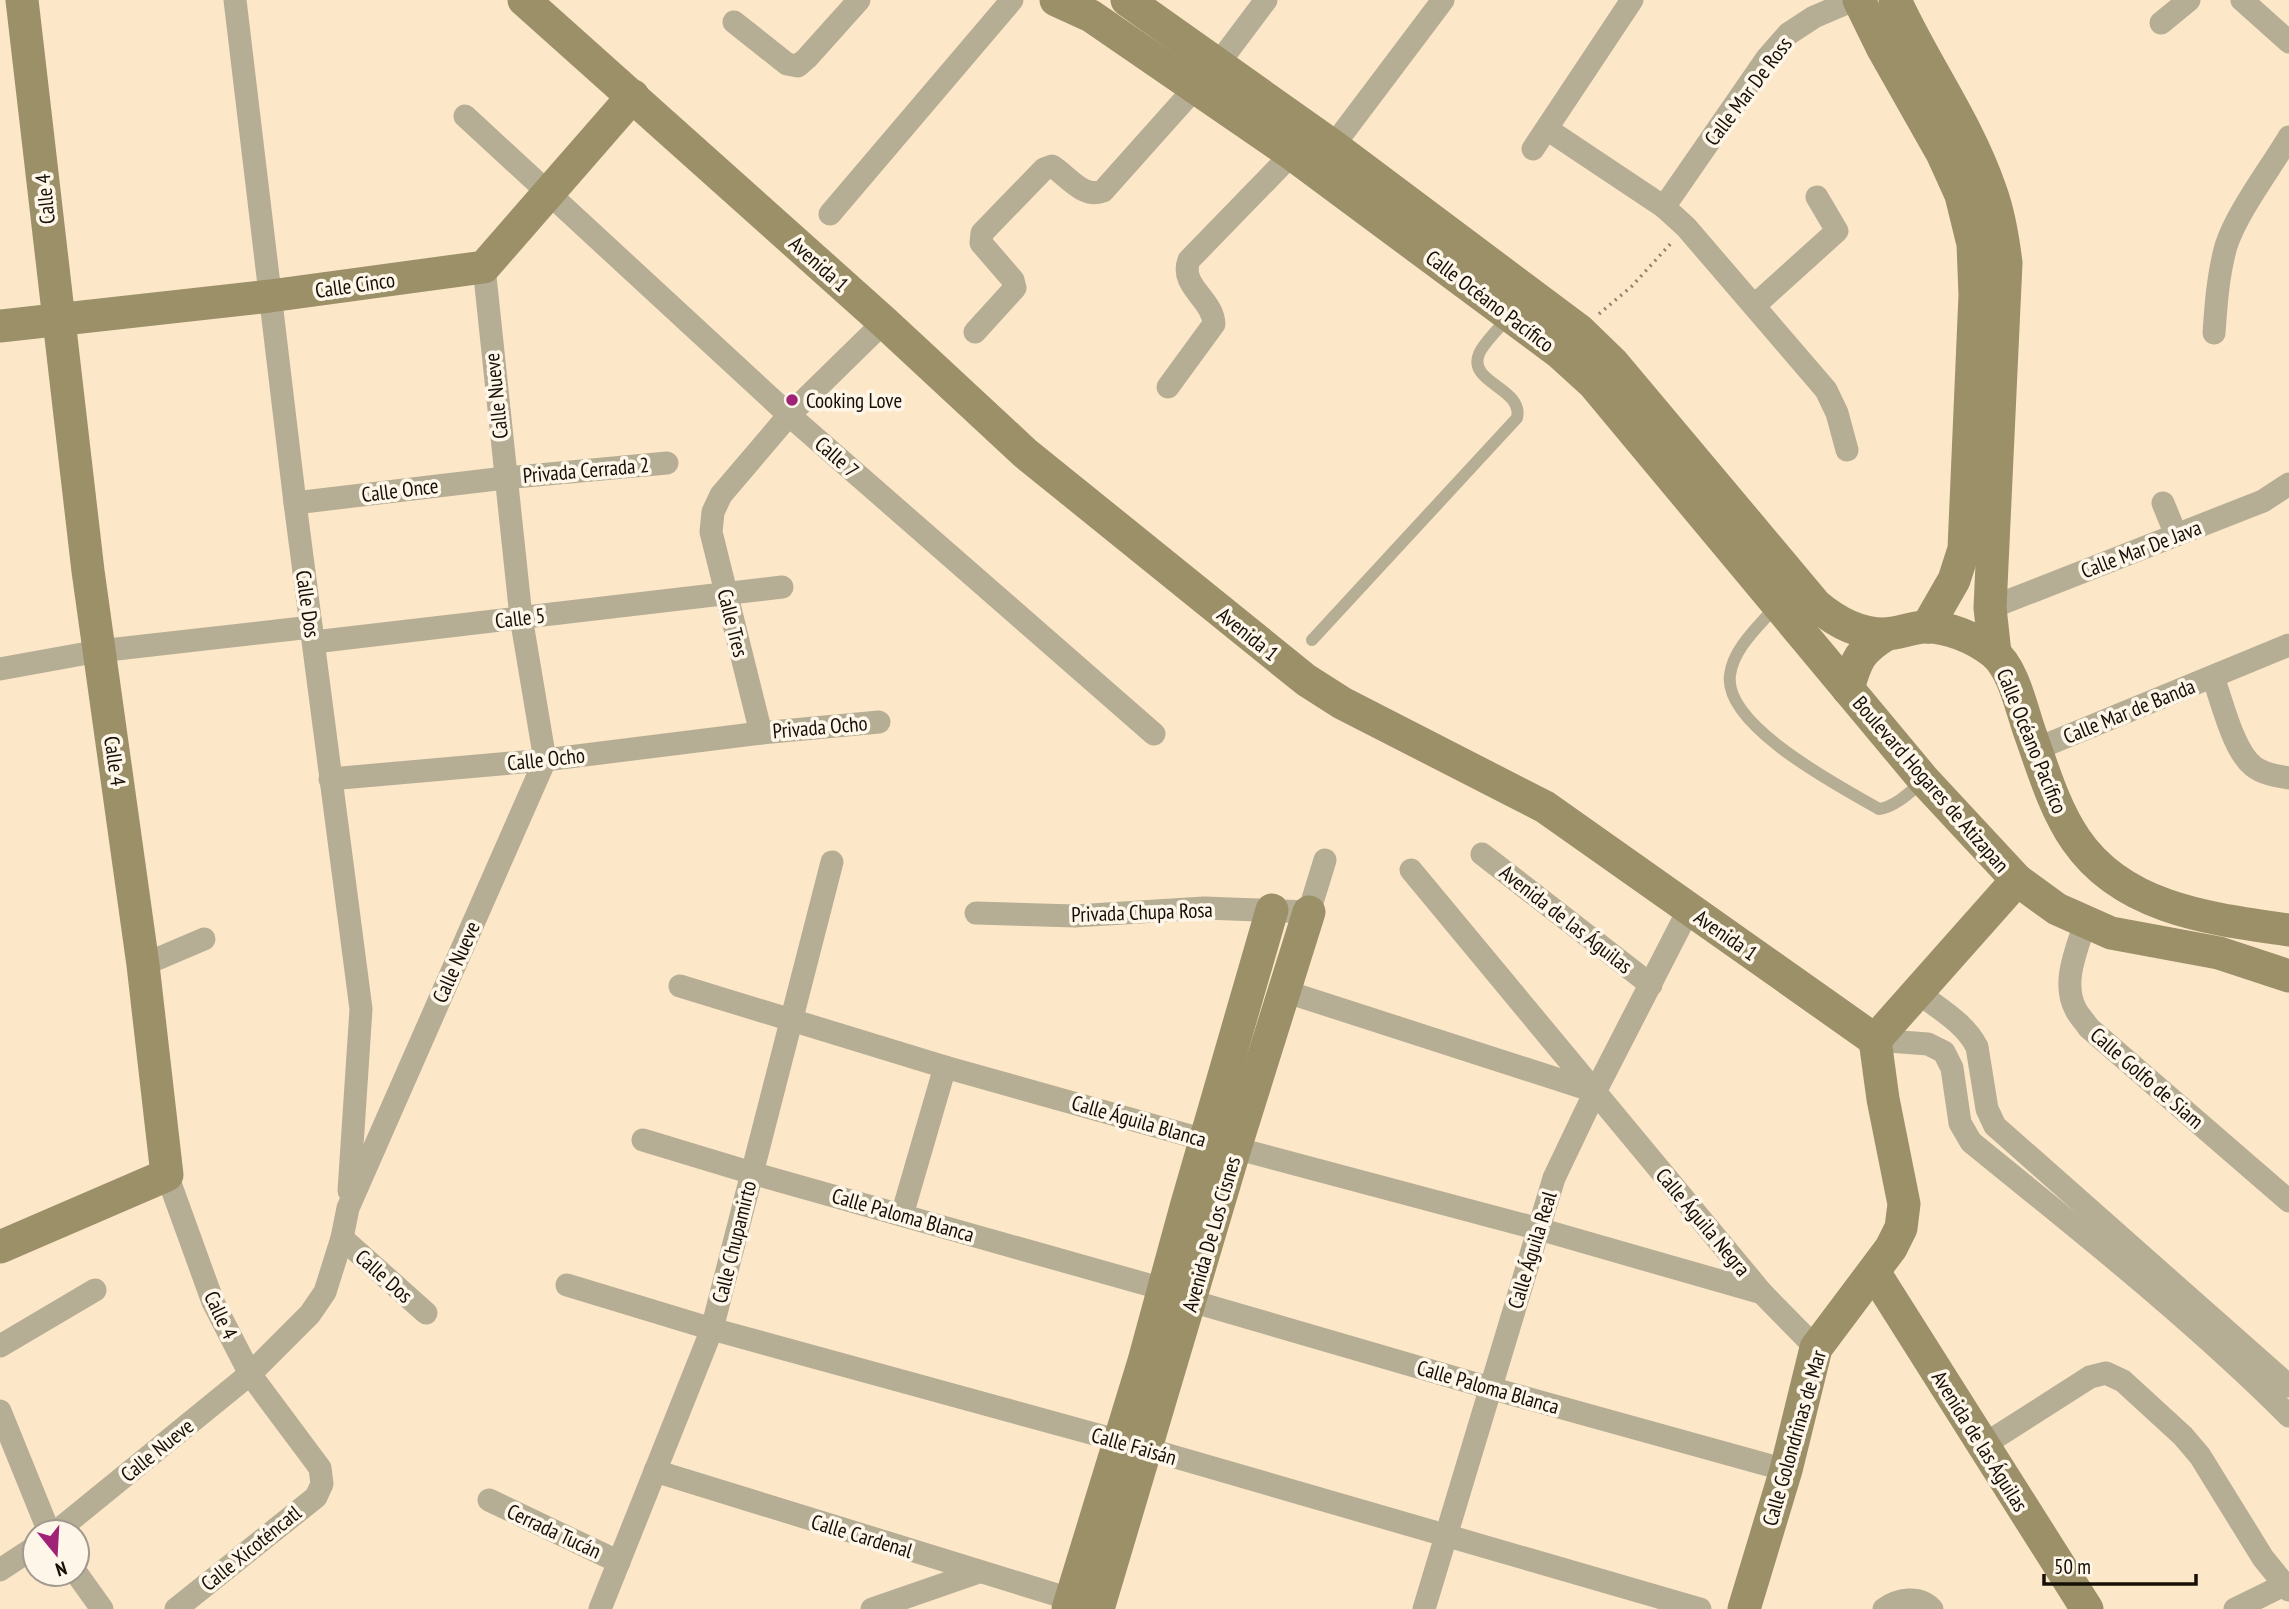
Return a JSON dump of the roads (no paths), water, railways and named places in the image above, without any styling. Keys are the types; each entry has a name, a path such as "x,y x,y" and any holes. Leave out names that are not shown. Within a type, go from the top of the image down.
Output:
{"street":[{"name":"Calle 4","path":"22,0 58,319 99,651 143,965 167,1175 213,1302 250,1374 320,1468 322,1484"},
{"name":"Calle Dos","path":"236,0 295,503 361,1009 348,1208"},
{"name":"Avenida 1","path":"524,0 884,321 1025,453 1306,680 1342,703 1545,807 1875,1041"},
{"path":"734,22 787,64 798,66 859,0"},
{"path":"831,214 1012,0"},
{"name":"Calle Océano Pacífico","path":"1056,0 1091,16 1292,154 1469,266 1580,331 1613,363 1816,605 1837,622 1860,630 1887,634 1927,627 1952,631 1994,653 2008,673 2057,806 2075,840 2090,858 2121,883 2182,912 2289,930"},
{"name":"Calle Océano Pacífico","path":"1127,0 1334,146 1469,266 1510,316 1560,353 1593,383 1848,689"},
{"path":"1218,64 1266,0"},
{"path":"1334,146 1443,0"},
{"path":"1533,149 1632,0"},
{"name":"Calle Mar De Ross","path":"1664,207 1788,33 1814,17 1854,0"},
{"path":"1859,0 1882,47 1942,153 1961,195 1973,244 1975,295 1964,549 1954,580 1927,627"},
{"name":"Calle Océano Pacífico","path":"1895,0 1970,142 1990,188 2002,230 2006,263 1990,608 1994,653"},
{"path":"2161,23 2189,0"},
{"path":"2242,0 2289,42"},
{"path":"975,332 1015,288 1013,280 981,243 982,233 1044,169 1052,166 1086,192 1095,194 1103,191 1195,88"},
{"path":"484,267 633,96"},
{"name":"Calle 7","path":"465,116 789,415 1154,734"},
{"path":"1547,129 1664,207 1686,227 1826,390 1838,413 1847,450"},
{"path":"2214,333 2219,276 2227,244 2289,137"},
{"path":"1168,387 1214,324 1210,306 1188,280 1185,270 1189,260 1292,154"},
{"path":"1755,305 1838,231 1817,197"},
{"name":"Calle Cinco","path":"0,326 270,296 484,267"},
{"name":"Calle Nueve","path":"74,1518 250,1374 310,1314 325,1292 342,1238 348,1208 545,760 521,617 484,267"},
{"path":"789,415 884,321"},
{"name":"Calle Tres","path":"761,733 711,532 713,512 721,495 789,415"},
{"name":"Privada Cerrada 2","path":"505,478 667,463"},
{"name":"Calle Once","path":"295,503 505,478"},
{"name":"Calle Mar De Java","path":"1990,608 2263,501 2289,484"},
{"path":"2163,503 2176,535"},
{"name":"Calle 5","path":"312,634 521,617 782,587"},
{"path":"0,669 99,651 312,634"},
{"path":"1848,689 1860,654 1887,634"},
{"path":"2213,677 2289,645"},
{"name":"Calle Mar de Banda","path":"2036,749 2213,677 2239,748 2253,766 2270,775 2289,778"},
{"name":"Boulevard Hogares de Atizapan","path":"1848,689 1924,780 2017,880 2057,909 2085,923 2122,935 2218,953 2289,976"},
{"name":"Privada Ocho","path":"761,733 879,722"},
{"name":"Calle Ocho","path":"330,779 545,760 761,733"},
{"name":"Avenida de las Águilas","path":"1482,854 1651,985"},
{"name":"Avenida De Los Cisnes","path":"1220,1144 1284,991 1325,860"},
{"name":"Calle Chupamirto","path":"600,1609 712,1329 832,862"},
{"name":"Calle Águila Negra","path":"1410,870 1762,1293 1816,1348"},
{"path":"1875,1041 2017,880"},
{"name":"Privada Chupa Rosa","path":"976,913 1075,916 1204,908 1309,912"},
{"name":"Calle Águila Real","path":"1423,1609 1554,1178 1689,909"},
{"name":"Avenida De Los Cisnes","path":"1090,1606 1133,1445 1220,1144 1272,910"},
{"name":"Calle Golfo de Siam","path":"2085,923 2073,962 2070,986 2075,1009 2089,1028 2289,1201"},
{"path":"143,965 204,939"},
{"name":"Calle Águila Blanca","path":"680,986 945,1067 1539,1229 1762,1293"},
{"path":"1284,991 1595,1092"},
{"path":"1919,993 1965,1029 1976,1048 1987,1109 1995,1126 2102,1233 2263,1375 2289,1416"},
{"path":"1928,1044 1951,1018"},
{"path":"1875,1041 1928,1044 1944,1052 1949,1059 1960,1123 1971,1142 2102,1233"},
{"name":"Calle Golondrinas de Mar","path":"1744,1609 1786,1470 1816,1348 1891,1248 1901,1228 1904,1204 1882,1099 1875,1041"},
{"path":"902,1215 945,1067"},
{"path":"1971,1142 1995,1126"},
{"name":"Calle Paloma Blanca","path":"643,1140 1490,1388 1786,1470"},
{"path":"0,1247 167,1175"},
{"name":"Calle Dos","path":"342,1238 426,1313"},
{"name":"Avenida de las Águilas","path":"1874,1272 2087,1609"},
{"name":"Calle Faisán","path":"567,1285 712,1329 1133,1445 1700,1609"},
{"path":"0,1346 95,1290"},
{"path":"1982,1446 2090,1377 2106,1373 2123,1381 2183,1436 2200,1456 2263,1558 2287,1587 2235,1609"},
{"path":"2263,1375 2289,1386"},
{"path":"0,1411 43,1518"},
{"name":"Calle Cardenal","path":"655,1471 1090,1606"},
{"name":"Calle Xicoténcatl","path":"176,1609 316,1497 322,1484"},
{"name":"Cerrada Tucán","path":"489,1500 618,1562"},
{"path":"0,1570 21,1556"},
{"path":"872,1609 979,1572"},
{"path":"87,1588 102,1609"},
{"path":"1884,1608 1909,1599 1926,1603 1932,1609"}],"lane":[{"path":"1312,640 1517,418 1519,410 1514,400 1481,373 1478,365 1479,354 1510,316"},
{"path":"1778,605 1737,655 1729,676 1734,700 1752,725 1816,773 1879,809 1887,808 1902,799 1924,780"}],"place":[{"name":"Cooking Love","path":"792,400"}]}
